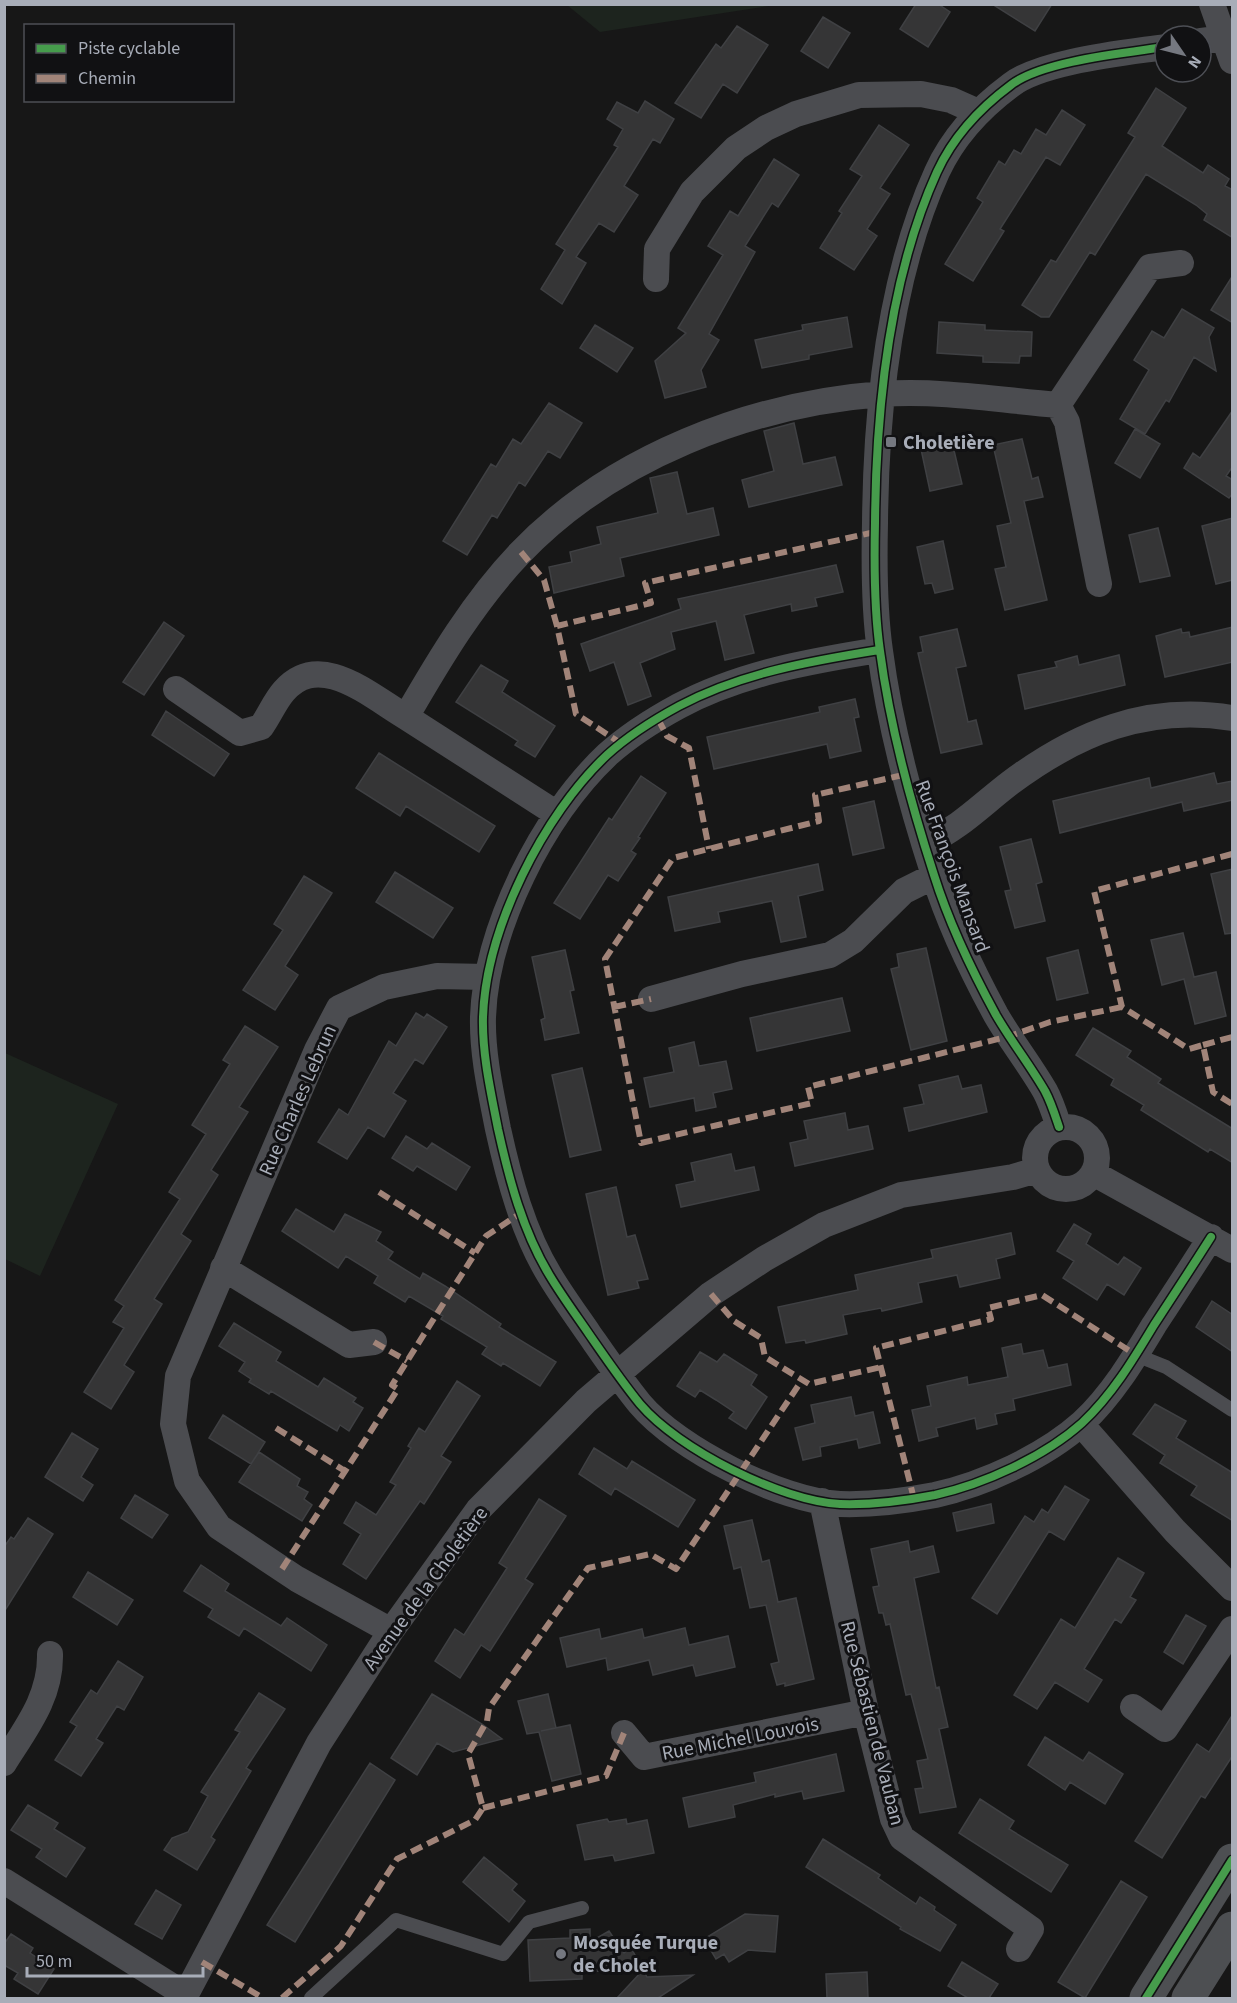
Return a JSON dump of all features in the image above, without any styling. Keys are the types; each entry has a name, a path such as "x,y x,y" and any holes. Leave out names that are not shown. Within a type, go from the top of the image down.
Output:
{"main road":[{"path":"1146,1998 1233,1860"},
{"path":"1188,1998 1233,1928"}],"street":[{"path":"1212,4 1223,44"},
{"name":"Rue François Mansard","path":"1059,1126 1046,1093 997,1018 967,957 934,876 903,775 879,650 874,571 876,463 882,394 900,284 923,209 938,171 957,137 978,112 1014,82 1065,63 1153,49"},
{"path":"656,279 657,249 692,192 736,148 766,128 796,114 859,95 921,94 951,100 978,112"},
{"path":"1058,405 1150,267 1181,263"},
{"path":"406,717 434,669 496,579 521,552 601,487 674,446 747,417 826,400 882,394 912,393 1058,405"},
{"path":"1058,405 1067,422 1100,584"},
{"path":"879,650 810,662 739,680 680,705 607,755 557,814 524,872 504,918 487,977 483,1021 490,1090 507,1168 521,1213 548,1273 642,1406 675,1434 728,1469 774,1487 838,1504 906,1501 960,1489 1019,1465 1081,1424 1117,1384 1211,1238"},
{"path":"176,689 240,733 261,727 284,691 305,674 332,673 406,717 557,814"},
{"path":"925,844 952,831 1046,757 1081,737 1123,723 1178,715 1233,718"},
{"path":"651,999 742,974 830,955 853,941 904,891 934,876"},
{"name":"Rue Charles Lebrun","path":"391,1631 297,1579 219,1527 187,1481 172,1424 177,1376 317,1050 339,1008 384,987 437,976 487,977"},
{"path":"1059,1126 1069,1126 1088,1135 1097,1153 1093,1173 1079,1186 1069,1189 1050,1185 1037,1170 1034,1152 1043,1136 1059,1126"},
{"name":"Avenue de la Choletière","path":"185,1996 319,1743 391,1631 478,1510 586,1401 711,1294 764,1259 824,1225 901,1195 1012,1177 1037,1170"},
{"path":"1093,1173 1233,1251"},
{"path":"223,1268 349,1346 374,1342"},
{"path":"1081,1424 1175,1531 1233,1588"},
{"name":"Rue Sébastien de Vauban","path":"822,1501 866,1712 892,1818 902,1838 1031,1929 1018,1949"},
{"path":"1132,1707 1165,1729 1233,1629"},
{"path":"4,1763 38,1709 48,1688 50,1654"},
{"name":"Rue Michel Louvois","path":"624,1734 644,1757 866,1712"},
{"path":"4,1881 185,1996"}],"lane":[{"path":"1136,1355 1166,1367 1233,1410"},
{"path":"311,1998 396,1920 502,1954 529,1922 582,1908"}],"shaded area":[{"path":"567,5 775,5 600,32"},
{"path":"5,1053 118,1104 40,1276 5,1259"}],"building":[{"path":"916,4 938,4 950,12 928,47 900,29"},
{"path":"992,4 1052,4 1035,31"},
{"path":"823,17 850,33 828,68 801,51"},
{"path":"737,26 768,45 737,93 723,84 701,118 675,103 716,44 721,48"},
{"path":"1156,88 1186,108 1162,146 1203,173 1208,165 1229,179 1225,186 1233,190 1233,238 1204,220 1207,214 1196,205 1146,174 1095,255 1090,252 1049,317 1041,317 1022,305 1051,260 1056,262 1135,137 1128,133"},
{"path":"645,101 674,119 660,143 653,139 624,186 638,195 614,232 599,223 576,257 586,263 562,304 541,289 565,250 556,244 618,147 614,145 623,129 607,119 617,102 638,113"},
{"path":"1062,110 1085,125 1060,165 1046,157 1000,229 1004,231 973,281 945,264 983,202 977,198 999,161 1005,165 1014,150 1021,154 1036,129 1046,135"},
{"path":"879,125 909,145 880,188 890,194 867,229 877,236 854,270 820,248 842,213 839,211 862,176 850,169"},
{"path":"774,159 799,175 778,207 772,203 745,246 755,252 709,334 719,340 701,370 706,387 665,398 655,361 686,333 678,328 723,255 708,246 730,211 738,216"},
{"path":"1233,275 1233,323 1211,310"},
{"path":"1182,309 1214,328 1209,337 1216,371 1194,357 1169,402 1166,400 1145,434 1120,419 1149,370 1134,360 1152,331 1164,338"},
{"path":"847,317 852,347 809,355 809,359 762,368 755,340 803,330 802,325"},
{"path":"939,322 985,325 985,330 1032,332 1031,356 1020,356 1019,363 983,362 983,356 937,353"},
{"path":"595,325 633,348 617,372 580,348"},
{"path":"549,403 582,423 560,458 548,451 525,486 519,482 497,518 492,515 467,555 443,541 491,464 496,467 513,439 521,444"},
{"path":"1233,410 1233,466 1226,476 1233,480 1233,493 1229,498 1184,468 1193,453 1200,458"},
{"path":"794,423 803,464 835,457 842,485 749,507 742,480 774,471 764,431"},
{"path":"1135,429 1160,444 1140,478 1115,463"},
{"path":"1022,439 1032,479 1038,477 1043,497 1024,501 1047,600 1005,610 995,569 1006,567 997,526 1011,523 993,445"},
{"path":"952,442 962,484 930,491 921,449"},
{"path":"677,472 687,514 713,508 719,535 620,558 624,576 554,593 549,567 572,562 570,552 601,544 597,527 658,513 650,478"},
{"path":"1233,518 1233,580 1216,584 1202,526"},
{"path":"1158,528 1170,576 1140,582 1129,535"},
{"path":"943,541 953,589 935,593 932,583 925,584 917,547"},
{"path":"836,565 843,592 815,598 817,606 792,611 791,604 744,615 754,653 725,660 716,621 671,632 675,649 640,663 651,696 628,705 614,662 590,671 581,644 681,609 678,599"},
{"path":"164,622 184,636 144,695 123,682"},
{"path":"1233,627 1233,662 1165,677 1156,636 1181,629 1182,633 1189,632 1190,637"},
{"path":"957,629 966,666 956,668 968,722 976,720 982,744 941,753 918,653 923,652 920,637"},
{"path":"1119,655 1125,685 1025,709 1018,675 1057,667 1055,662 1077,656 1079,665"},
{"path":"481,665 508,681 502,692 555,726 535,757 515,745 518,741 456,702"},
{"path":"855,699 859,717 854,718 861,751 830,758 827,744 714,769 707,737 820,712 819,707"},
{"path":"166,711 229,754 214,776 152,735"},
{"path":"379,753 495,826 479,852 406,806 400,816 356,788"},
{"path":"1214,773 1217,784 1233,781 1233,800 1184,811 1182,802 1060,833 1053,801 1149,778 1151,788"},
{"path":"641,776 666,793 638,837 640,838 631,851 636,854 618,881 608,875 580,919 554,903 609,818 612,820"},
{"path":"874,801 884,848 853,855 843,808"},
{"path":"1031,839 1042,882 1036,884 1045,921 1015,928 1005,891 1011,890 1000,847"},
{"path":"818,864 823,890 798,896 806,937 781,942 772,901 718,912 720,922 675,931 668,897"},
{"path":"1233,869 1233,933 1225,934 1211,874"},
{"path":"395,872 453,908 433,938 376,902"},
{"path":"304,876 332,893 285,966 298,975 275,1010 243,990 283,930 274,924"},
{"path":"1183,933 1194,977 1216,972 1226,1016 1195,1024 1184,979 1162,985 1151,940"},
{"path":"926,948 947,1041 911,1050 891,969 899,967 897,954"},
{"path":"565,950 574,990 570,991 579,1033 545,1040 541,1020 545,1018 532,957"},
{"path":"1078,950 1088,993 1057,1000 1047,958"},
{"path":"842,998 850,1031 757,1051 750,1018"},
{"path":"416,1013 424,1018 427,1014 447,1027 423,1064 415,1059 393,1093 406,1101 384,1137 368,1127 347,1159 318,1142 339,1109 348,1115 389,1041 396,1046"},
{"path":"245,1026 278,1047 239,1107 248,1112 211,1170 218,1175 181,1234 191,1241 154,1299 162,1304 124,1365 134,1372 111,1409 84,1392 124,1328 113,1322 124,1306 115,1300 180,1199 169,1192 206,1134 192,1125 230,1064 223,1060"},
{"path":"1093,1028 1131,1051 1127,1057 1161,1079 1158,1083 1233,1129 1233,1163 1210,1149 1208,1152 1141,1110 1144,1105 1111,1085 1114,1079 1076,1055"},
{"path":"694,1042 699,1066 726,1061 732,1089 713,1093 716,1107 696,1111 694,1098 650,1107 644,1078 674,1072 669,1048"},
{"path":"582,1068 601,1150 570,1157 552,1075"},
{"path":"958,1076 962,1089 981,1085 987,1112 909,1131 904,1108 924,1104 919,1085"},
{"path":"845,1113 848,1130 868,1126 873,1149 795,1166 790,1143 808,1139 804,1121"},
{"path":"406,1136 427,1149 432,1143 470,1167 456,1190 417,1166 413,1171 392,1158"},
{"path":"731,1154 735,1171 754,1167 759,1190 681,1207 676,1185 695,1181 691,1163"},
{"path":"616,1187 627,1237 635,1235 648,1279 637,1281 639,1288 608,1295 586,1194"},
{"path":"296,1209 334,1232 345,1214 381,1232 376,1241 393,1252 388,1259 420,1279 423,1273 445,1286 501,1324 499,1327 556,1362 540,1386 503,1363 501,1366 482,1354 487,1347 441,1319 443,1316 409,1296 405,1302 374,1283 378,1276 346,1256 338,1268 282,1231"},
{"path":"1074,1224 1091,1234 1086,1244 1118,1265 1124,1257 1141,1268 1124,1295 1107,1284 1097,1300 1063,1278 1074,1261 1057,1251"},
{"path":"1011,1233 1015,1254 996,1259 1000,1278 960,1287 957,1275 918,1283 922,1302 882,1311 881,1308 843,1315 847,1334 806,1343 805,1340 786,1343 778,1307 858,1290 855,1275 933,1258 931,1250"},
{"path":"1212,1301 1233,1315 1233,1352 1196,1327"},
{"path":"234,1323 281,1352 276,1361 318,1387 324,1378 356,1398 353,1402 363,1408 349,1431 340,1425 337,1431 271,1391 269,1394 249,1382 251,1379 239,1371 245,1362 219,1346"},
{"path":"1021,1344 1023,1354 1043,1350 1048,1368 1067,1364 1071,1385 1013,1399 1015,1410 995,1414 997,1424 977,1429 975,1418 936,1428 938,1436 919,1441 912,1410 931,1406 927,1386 967,1377 968,1385 1008,1377 1002,1348"},
{"path":"700,1352 717,1362 724,1354 757,1375 751,1385 767,1397 746,1429 729,1418 734,1412 700,1390 695,1397 677,1386"},
{"path":"457,1381 480,1396 441,1456 451,1462 424,1504 420,1501 366,1579 343,1564 361,1534 344,1523 356,1502 376,1515 396,1485 390,1482 411,1448 408,1446 419,1428 425,1432"},
{"path":"851,1397 855,1416 873,1412 880,1443 859,1448 857,1439 820,1447 821,1456 803,1460 795,1428 815,1423 811,1405"},
{"path":"1155,1404 1186,1421 1176,1438 1233,1473 1233,1521 1191,1495 1197,1486 1160,1463 1165,1455 1133,1434"},
{"path":"223,1415 265,1442 251,1464 209,1438"},
{"path":"72,1433 98,1449 81,1477 93,1485 83,1501 45,1477"},
{"path":"594,1448 627,1469 632,1461 695,1500 678,1527 615,1488 611,1495 579,1474"},
{"path":"259,1452 300,1479 297,1486 308,1492 304,1499 312,1505 302,1521 239,1482"},
{"path":"1065,1486 1089,1500 1064,1540 1049,1531 997,1614 972,1598 1025,1516 1034,1522 1042,1509 1048,1513"},
{"path":"135,1495 168,1515 152,1538 121,1518"},
{"path":"539,1499 566,1516 525,1579 533,1584 490,1651 481,1645 460,1678 435,1661 455,1629 464,1635 507,1568 499,1563"},
{"path":"991,1504 994,1523 957,1531 953,1513"},
{"path":"28,1518 53,1534 4,1612 4,1547 11,1537 14,1539"},
{"path":"752,1520 762,1562 769,1560 778,1602 796,1598 814,1679 785,1686 785,1683 777,1685 771,1664 779,1662 766,1605 750,1608 741,1567 734,1569 724,1526"},
{"path":"908,1541 910,1552 933,1546 939,1572 914,1578 936,1688 939,1687 948,1727 939,1729 956,1807 920,1813 915,1789 923,1788 917,1761 928,1759 911,1694 906,1695 890,1624 886,1625 883,1613 879,1613 873,1587 879,1586 871,1549"},
{"path":"1118,1558 1144,1573 1130,1597 1136,1600 1121,1623 1115,1619 1084,1669 1102,1680 1088,1702 1055,1682 1037,1709 1014,1695 1061,1619 1075,1628"},
{"path":"201,1565 229,1584 225,1591 281,1626 287,1618 327,1645 311,1671 244,1628 239,1636 208,1617 213,1609 184,1591"},
{"path":"88,1572 133,1600 117,1625 73,1597"},
{"path":"1186,1615 1206,1626 1183,1664 1164,1652"},
{"path":"685,1628 689,1645 728,1636 735,1667 696,1676 693,1665 653,1675 649,1660 608,1670 606,1658 567,1667 560,1638 599,1629 601,1639 642,1629 644,1638"},
{"path":"118,1661 143,1677 124,1710 117,1706 96,1739 103,1743 81,1776 55,1760 77,1726 70,1722 91,1690 97,1694"},
{"path":"259,1693 285,1709 246,1768 251,1771 211,1837 215,1840 197,1870 164,1850 172,1838 188,1832 208,1796 201,1792 240,1732 235,1730"},
{"path":"432,1694 482,1724 502,1739 453,1752 437,1743 417,1775 391,1758"},
{"path":"548,1694 556,1728 570,1725 581,1774 552,1781 539,1732 527,1734 518,1701"},
{"path":"1233,1714 1233,1755 1205,1798 1201,1796 1162,1858 1135,1841 1197,1744 1209,1752"},
{"path":"1045,1737 1083,1761 1089,1752 1123,1774 1105,1804 1070,1782 1065,1790 1028,1765"},
{"path":"836,1754 844,1791 804,1799 802,1791 775,1797 775,1794 733,1805 735,1817 689,1827 683,1798 756,1782 754,1773"},
{"path":"370,1763 395,1780 295,1942 267,1925"},
{"path":"980,1799 1014,1821 1009,1829 1068,1865 1051,1892 959,1833"},
{"path":"28,1805 58,1823 54,1829 85,1848 66,1877 36,1857 42,1849 11,1830"},
{"path":"607,1819 609,1822 626,1819 627,1824 647,1820 654,1853 615,1861 613,1855 585,1860 577,1825"},
{"path":"823,1839 880,1875 878,1878 916,1904 920,1897 956,1925 940,1951 900,1929 901,1927 806,1867"},
{"path":"484,1857 517,1884 512,1890 525,1901 509,1922 463,1882"},
{"path":"1121,1881 1147,1897 1085,1998 1058,1982"},
{"path":"156,1890 181,1905 162,1939 135,1924"},
{"path":"745,1914 778,1916 775,1952 748,1950 729,1962 724,1954 716,1959 704,1939"},
{"name":"Mosquée Turque de Cholet","path":"590,1929 590,1942 609,1931 624,1953 631,1948 643,1969 582,1972 582,1979 530,1981 528,1940 570,1938 570,1930"},
{"path":"11,1934 33,1948 30,1953 54,1969 38,1994 14,1979 18,1973 4,1965 4,1944"},
{"path":"962,1962 998,1984 989,1998 968,1998 948,1986"},
{"path":"643,1970 647,1977 693,1975 658,1998 617,1998"},
{"path":"867,1972 868,1998 827,1998 826,1974"}],"marked path":[{"path":"622,744 576,714 557,626 651,603 645,583 875,532"},
{"path":"521,552 544,580 557,626"},
{"path":"658,719 667,736 689,748 709,849"},
{"path":"903,775 815,795 819,821 673,858 605,959 641,1143 812,1103 808,1087 1010,1036 1050,1022 1122,1007"},
{"path":"1232,854 1094,891 1122,1007 1189,1049 1203,1045 1213,1092 1232,1104"},
{"path":"614,1007 651,999"},
{"path":"1203,1045 1232,1037"},
{"path":"379,1192 475,1253"},
{"path":"282,1569 398,1389 392,1385 486,1236 521,1213"},
{"path":"711,1294 734,1321 761,1338 765,1357 809,1384 881,1367"},
{"path":"914,1499 876,1348 991,1319 988,1308 1042,1295 1136,1355"},
{"path":"374,1342 407,1361"},
{"path":"282,1998 341,1946 397,1859 475,1820 483,1808 468,1754 487,1721 489,1708 588,1568 650,1554 676,1569 802,1380"},
{"path":"276,1428 345,1471"},
{"path":"483,1808 606,1776 624,1733"},
{"path":"202,1962 263,1998"}],"cycle path":[{"path":"1059,1127 1045,1091 996,1015 954,929 925,847 902,764 884,680 876,603 876,479 882,389 888,344 907,255 937,172 959,135 989,103 1025,77 1085,59 1153,49"},
{"path":"879,650 777,670 727,685 679,706 651,722 607,755 583,780 540,841 507,911 495,947 487,983 483,1017 484,1045 498,1129 512,1186 540,1259 564,1298 633,1396 657,1421 679,1438 732,1470 789,1493 816,1501 840,1504 876,1503 935,1495 973,1484 1013,1468 1067,1435 1093,1412 1121,1377 1211,1237"},
{"path":"1146,1998 1232,1860"}],"place":[{"name":"Choletière","path":"891,442"},
{"name":"Mosquée Turque de Cholet","path":"561,1954"}]}
